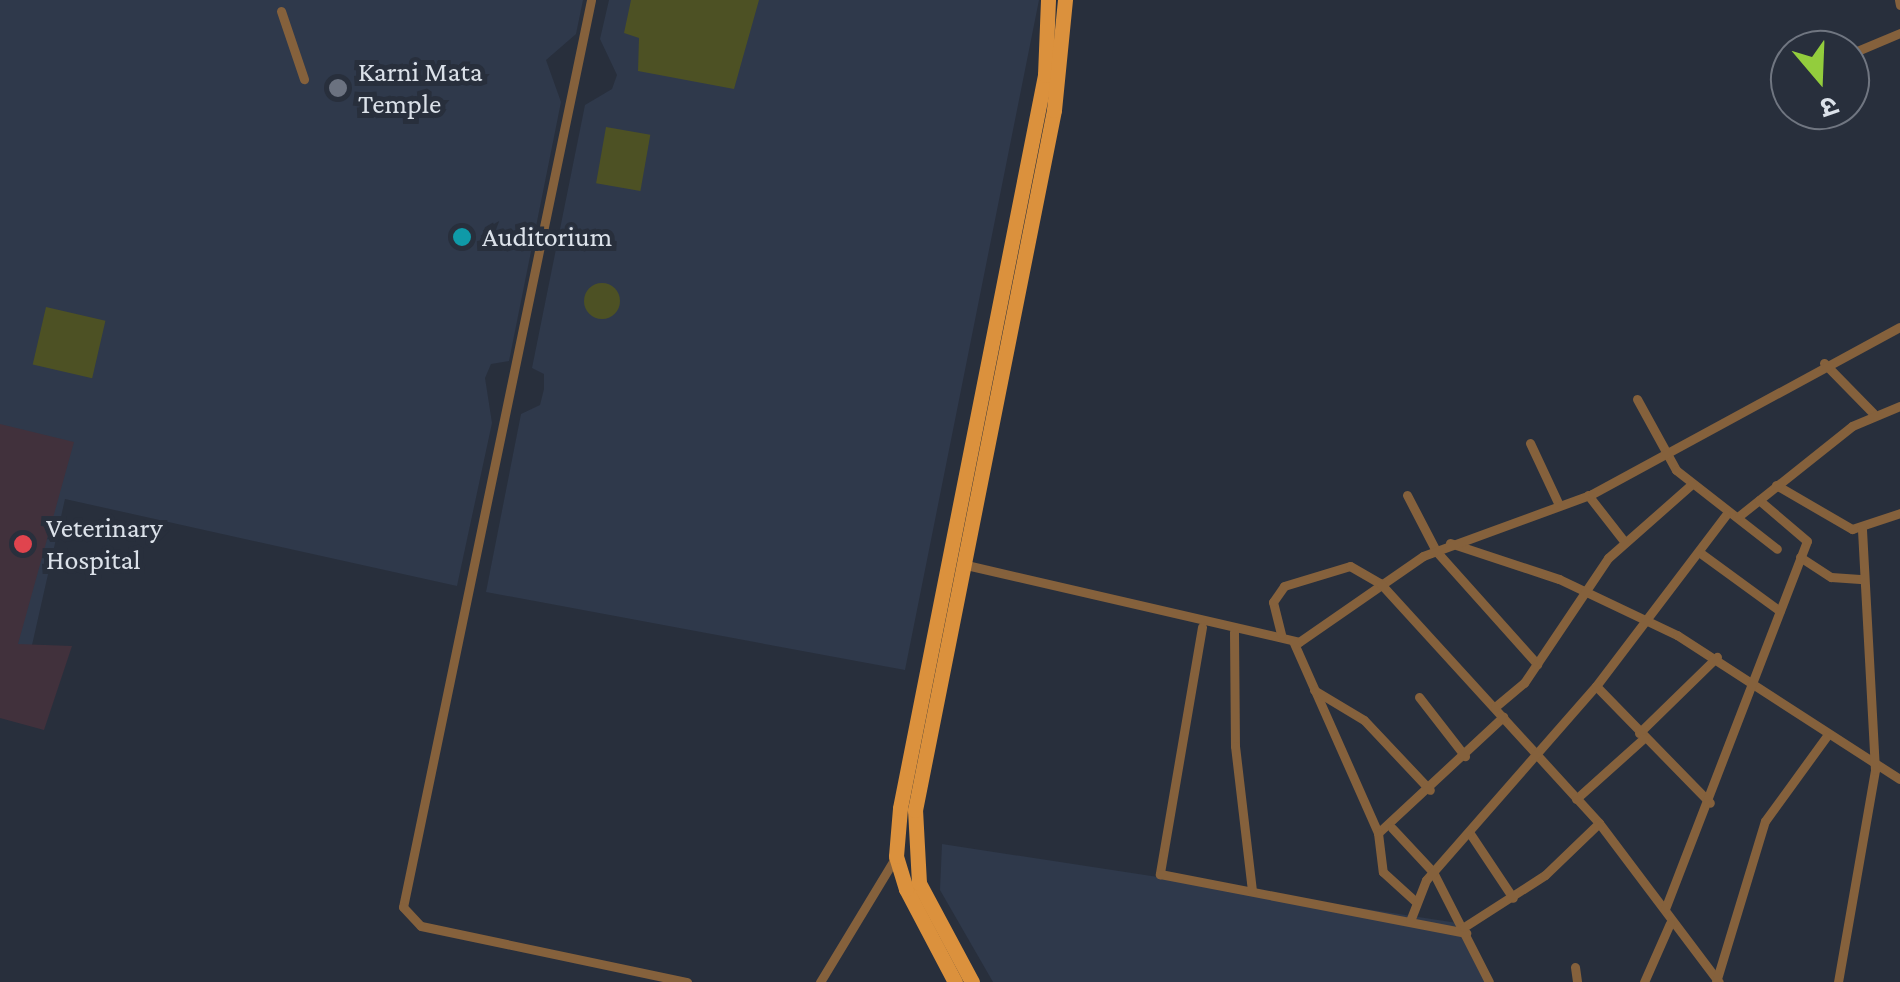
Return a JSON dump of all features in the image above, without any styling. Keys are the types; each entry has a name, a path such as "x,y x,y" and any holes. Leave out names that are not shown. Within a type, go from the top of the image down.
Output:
{"main road":[{"path":"955,982 896,856 1045,75 1048,0"},
{"path":"972,982 918,882 913,851 962,564 1054,110 1065,0"}],"street":[{"path":"591,0 403,908 421,926 687,982"},
{"path":"281,12 304,79"},
{"path":"1870,45 1900,32"},
{"path":"1293,640 1450,542 1588,495 1665,456 1824,363 1900,327"},
{"path":"1824,363 1873,413"},
{"path":"1637,399 1665,456 1726,516 1739,516 1873,413 1900,406"},
{"path":"1530,442 1558,505"},
{"path":"1495,707 1537,664 1624,542 1692,484"},
{"path":"1776,485 1846,528 1862,527 1900,513"},
{"path":"1408,495 1436,550 1537,664"},
{"path":"1588,495 1624,542"},
{"path":"1665,910 1758,683 1800,557 1804,530 1760,500"},
{"path":"1410,921 1433,872 1596,686 1726,516"},
{"path":"1739,516 1777,549"},
{"path":"1838,982 1875,770 1860,580 1862,527"},
{"path":"1450,542 1586,592 1717,657 1758,683 1826,738 1875,770 1900,779"},
{"path":"1699,552 1780,611"},
{"path":"1800,557 1831,578 1860,580"},
{"path":"962,564 1202,627 1281,634 1293,640 1378,833 1383,872 1416,902"},
{"path":"1281,634 1273,602 1284,586 1350,566 1380,584 1599,823 1717,981"},
{"path":"1202,627 1156,868 1252,892 1465,930 1513,898 1599,823"},
{"path":"1234,632 1235,746 1252,892"},
{"path":"1576,798 1717,657"},
{"path":"1596,686 1710,803"},
{"path":"1314,690 1364,720 1430,790"},
{"path":"1419,697 1465,756"},
{"path":"1378,833 1392,828 1503,718"},
{"path":"1717,981 1765,822 1826,738"},
{"path":"1392,828 1433,872 1488,982"},
{"path":"1469,832 1513,898"},
{"path":"820,982 896,856"},
{"path":"1644,982 1670,923"},
{"path":"1575,968 1577,982"}],"shaded area":[{"path":"0,0 583,0 576,34 546,60 561,102 509,361 491,364 485,378 492,423 457,586 65,499 30,654 0,649"},
{"path":"609,0 1039,0 905,670 486,592 521,414 540,405 544,389 544,374 532,368 585,105 612,89 617,75 600,39"},
{"name":"Veterinary Hospital","path":"0,424 74,442 18,644 72,646 44,730 0,718"},
{"path":"942,844 1464,924 1487,982 993,982 940,890"}],"green space":[{"path":"631,0 759,0 734,89 638,71 639,38 624,33"},
{"path":"606,127 650,135 640,191 596,183"},
{"path":"602,283 615,288 620,301 615,314 602,319 589,314 584,301 589,288"},
{"path":"46,307 105,321 92,378 33,364"}],"place":[{"name":"Karni Mata Temple","path":"338,88"},
{"name":"Auditorium","path":"462,237"},
{"name":"Veterinary Hospital","path":"23,544"}]}
